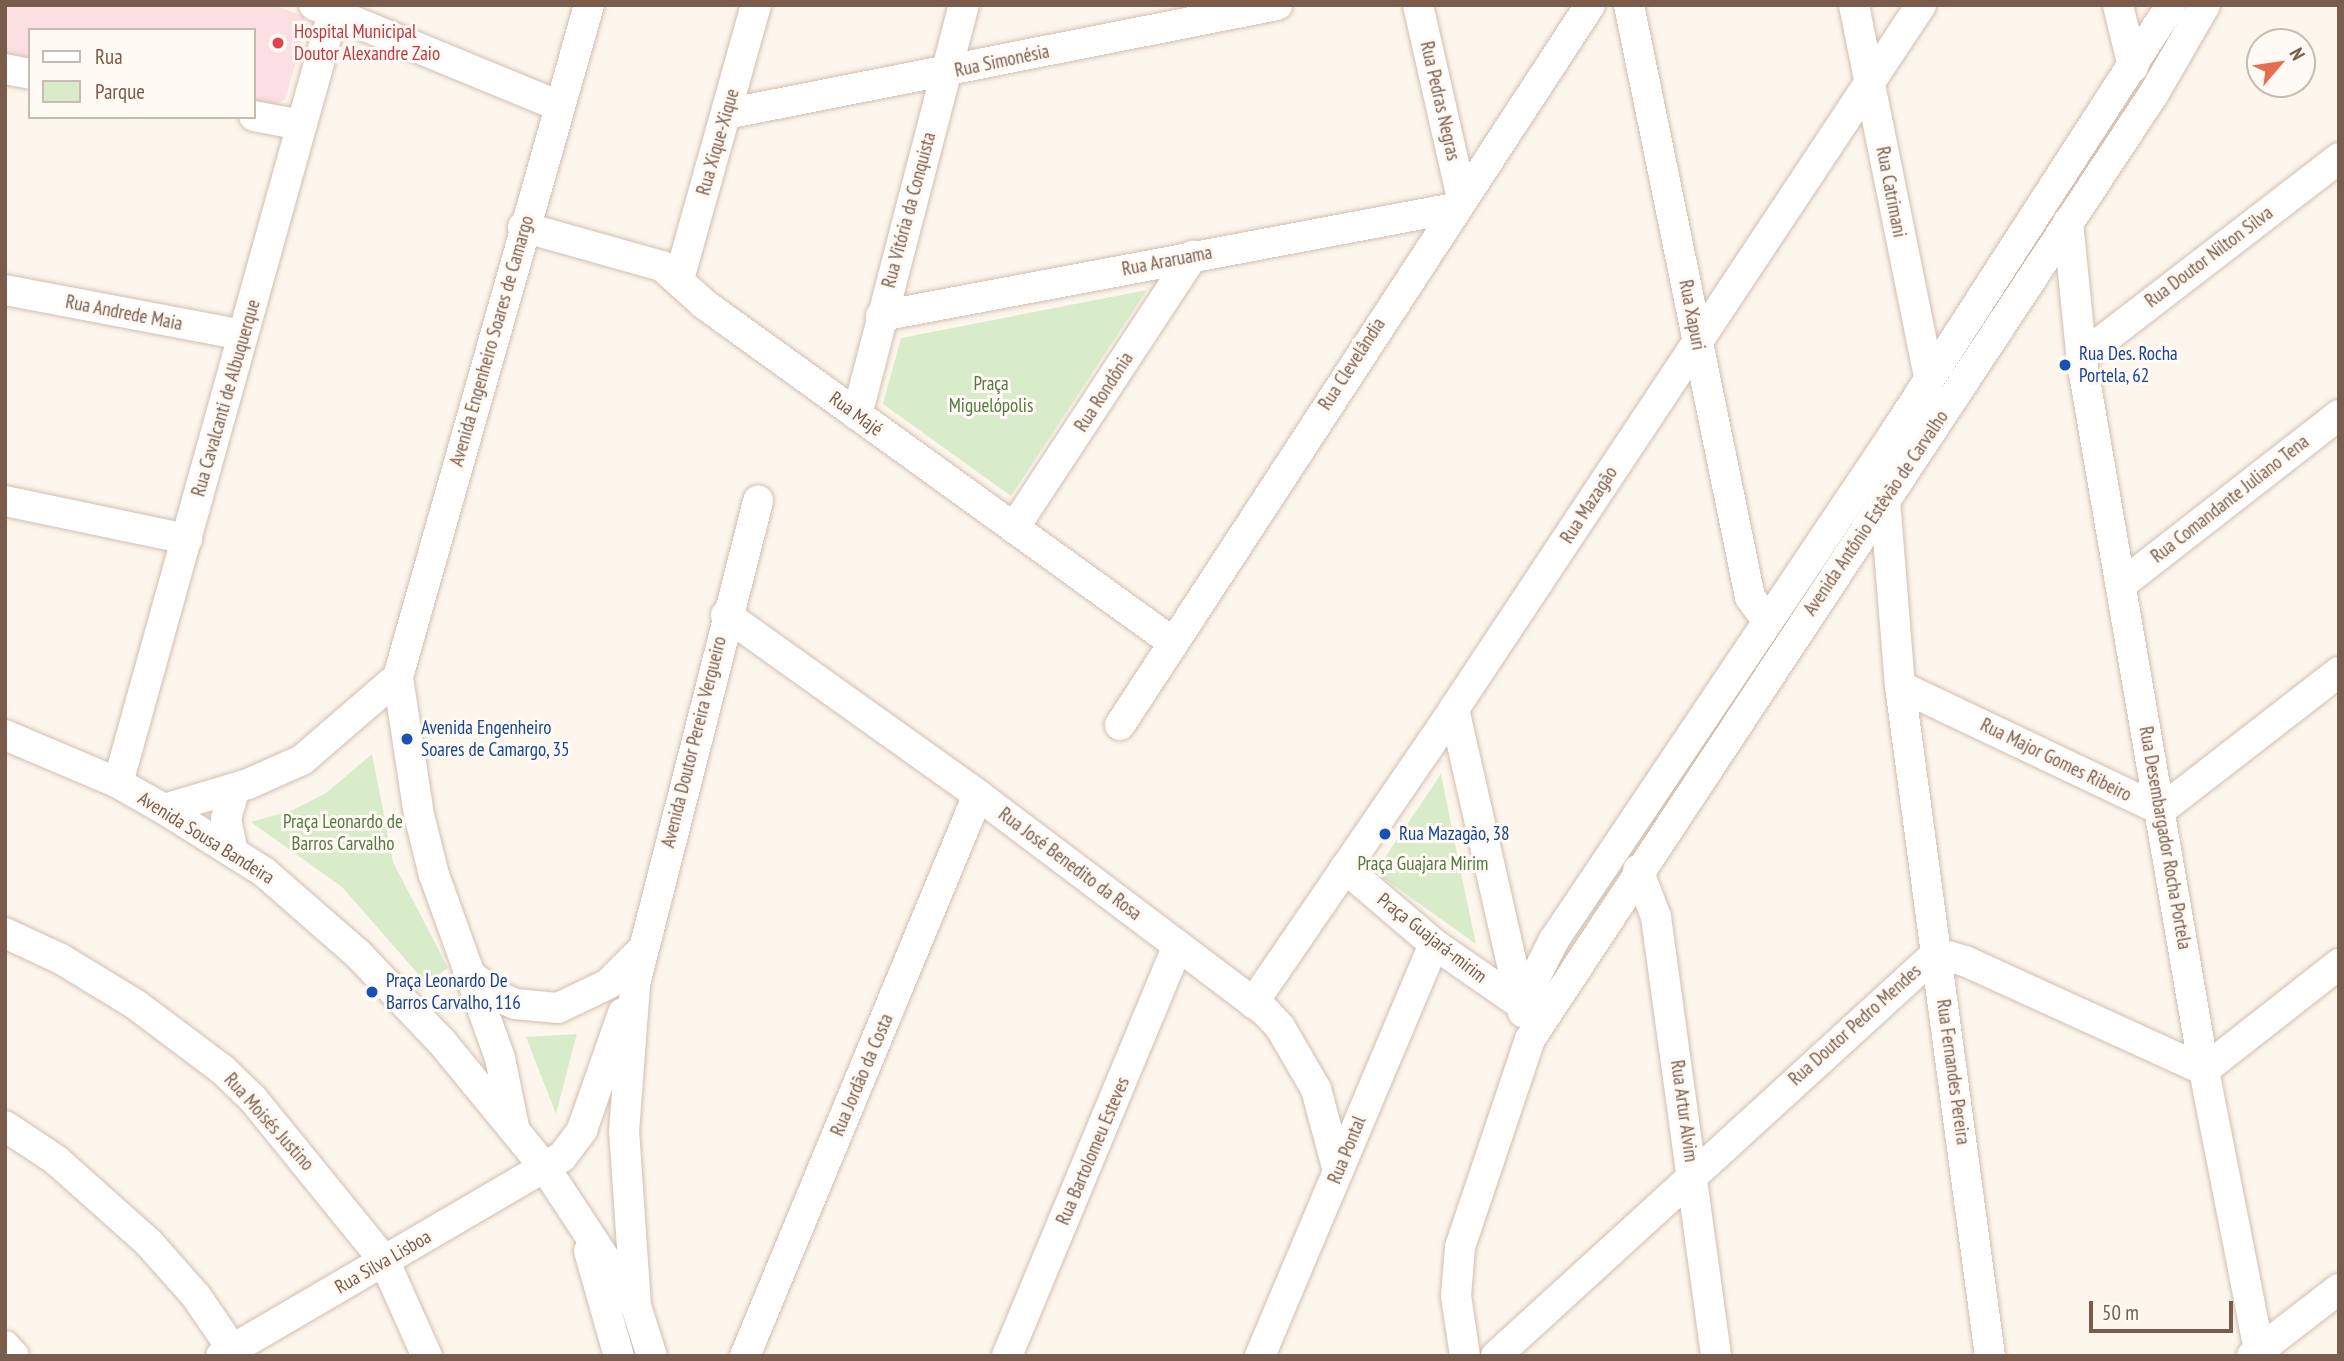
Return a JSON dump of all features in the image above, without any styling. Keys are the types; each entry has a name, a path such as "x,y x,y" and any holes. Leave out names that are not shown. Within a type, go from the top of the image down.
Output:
{"street":[{"name":"Avenida Engenheiro Soares de Camargo","path":"398,677 557,105 589,5"},
{"name":"Rua Xique-Xique","path":"679,279 756,5"},
{"name":"Rua Vitória da Conquista","path":"857,415 964,5"},
{"name":"Rua Simonésia","path":"726,114 946,73 1276,5"},
{"name":"Rua Pedras Negras","path":"1418,5 1458,203"},
{"name":"Rua Clevelândia","path":"1120,725 1171,641 1590,5"},
{"name":"Rua Xapuri","path":"1629,5 1750,597 1767,620"},
{"name":"Rua Catrimani","path":"1854,5 1929,378"},
{"name":"Rua Mazagão","path":"1253,1003 1454,709 1920,5"},
{"path":"2118,5 2133,67"},
{"name":"Avenida Antônio Estêvão de Carvalho","path":"1532,1021 1567,978 1850,551 1879,491 1892,437 2171,5"},
{"name":"Avenida Antônio Estêvão de Carvalho","path":"1532,1021 1554,940 1767,620 1879,491 1914,457 2068,222 2205,5"},
{"path":"323,9 557,105"},
{"name":"Rua Cavalcanti de Albuquerque","path":"118,783 302,125 323,9"},
{"path":"5,69 28,74"},
{"path":"256,116 302,125"},
{"name":"Rua Doutor Nilton Silva","path":"2081,357 2339,158"},
{"name":"Rua Araruama","path":"881,316 1458,203"},
{"name":"Rua Desembargador Rocha Portela","path":"2068,222 2075,320 2081,357 2204,1070 2257,1354"},
{"name":"Rua Majé","path":"523,227 650,261 679,279 704,304 1171,641"},
{"name":"Rua Desembargador Rocha Portela","path":"2027,231 2039,266 2075,320"},
{"name":"Rua Rondônia","path":"1014,528 1193,256"},
{"name":"Rua Andrede Maia","path":"5,290 243,335"},
{"name":"Rua Comandante Juliano Tena","path":"2122,584 2339,415"},
{"path":"1892,437 1895,457 1904,461 1914,457"},
{"name":"Rua Fernandes Pereira","path":"1879,491 1900,685 1990,1356"},
{"name":"Avenida Doutor Pereira Vergueiro","path":"652,1356 636,1306 624,1132 635,984 726,615 758,500"},
{"path":"5,501 187,539"},
{"path":"1850,551 1890,580"},
{"name":"Rua José Benedito da Rosa","path":"726,615 978,795 1253,1003 1280,1027 1316,1089 1338,1171"},
{"path":"2161,810 2339,671"},
{"path":"164,809 235,788 302,760 398,677"},
{"path":"398,677 419,815 467,972 500,1058 514,1127"},
{"name":"Rua Major Gomes Ribeiro","path":"1900,685 2161,810"},
{"name":"Praça Guajará-mirim","path":"1454,709 1532,1021"},
{"name":"Avenida Sousa Bandeira","path":"5,735 118,783 264,872 339,936 441,1041 546,1169"},
{"path":"233,852 226,819 235,788"},
{"name":"Rua Jordão da Costa","path":"745,1356 978,795"},
{"name":"Praça Guajará-mirim","path":"1345,868 1434,944 1532,1021"},
{"name":"Rua Artur Alvim","path":"1638,870 1656,917 1716,1356"},
{"name":"Rua Moisés Justino","path":"5,933 61,959 135,1004 223,1070 300,1154 384,1260 428,1356"},
{"name":"Rua Pontal","path":"1260,1356 1434,944"},
{"name":"Rua Bartolomeu Esteves","path":"1007,1356 1178,946"},
{"path":"467,972 495,995 515,1004 558,1008 608,984 641,951"},
{"name":"Rua Doutor Pedro Mendes","path":"1496,1356 1937,953 1965,961 2204,1070"},
{"path":"2204,1070 2339,964"},
{"name":"Avenida Doutor Pereira Vergueiro","path":"635,984 582,1130 575,1143 546,1169 585,1233 636,1306"},
{"path":"1465,1356 1456,1296 1465,1224 1532,1021"},
{"path":"441,1041 470,1047 480,1040 486,1025"},
{"path":"5,1126 56,1160 141,1235 197,1296 230,1353"},
{"name":"Rua Silva Lisboa","path":"230,1353 384,1260 546,1169"},
{"name":"Avenida Doutor Pereira Vergueiro","path":"585,1233 619,1356"},
{"path":"2257,1354 2339,1289"},
{"path":"5,1346 15,1356"}],"shaded area":[{"name":"Hospital Municipal Doutor Alexandre Zaio","path":"5,5 274,5 303,16 307,25 285,99 276,105 256,101 256,28 28,28 28,61 5,57"}],"green space":[{"name":"Praça Miguelópolis","path":"1147,290 1011,496 883,404 901,338"},
{"name":"Praça Leonardo de Barros Carvalho","path":"372,754 393,862 448,968 426,983 342,887 251,822 293,810 326,793"},
{"name":"Praça Guajara Mirim","path":"1441,774 1462,878 1476,944 1375,872"},
{"path":"577,1034 573,1048 556,1114 526,1037"}],"place":[{"name":"Hospital Municipal Doutor Alexandre Zaio","path":"278,43"},
{"name":"Rua Des. Rocha Portela, 62","path":"2065,365"},
{"name":"Avenida Engenheiro Soares de Camargo, 35","path":"407,739"},
{"name":"Rua Mazagão, 38","path":"1385,834"},
{"name":"Praça Leonardo De Barros Carvalho, 116","path":"372,992"}]}
